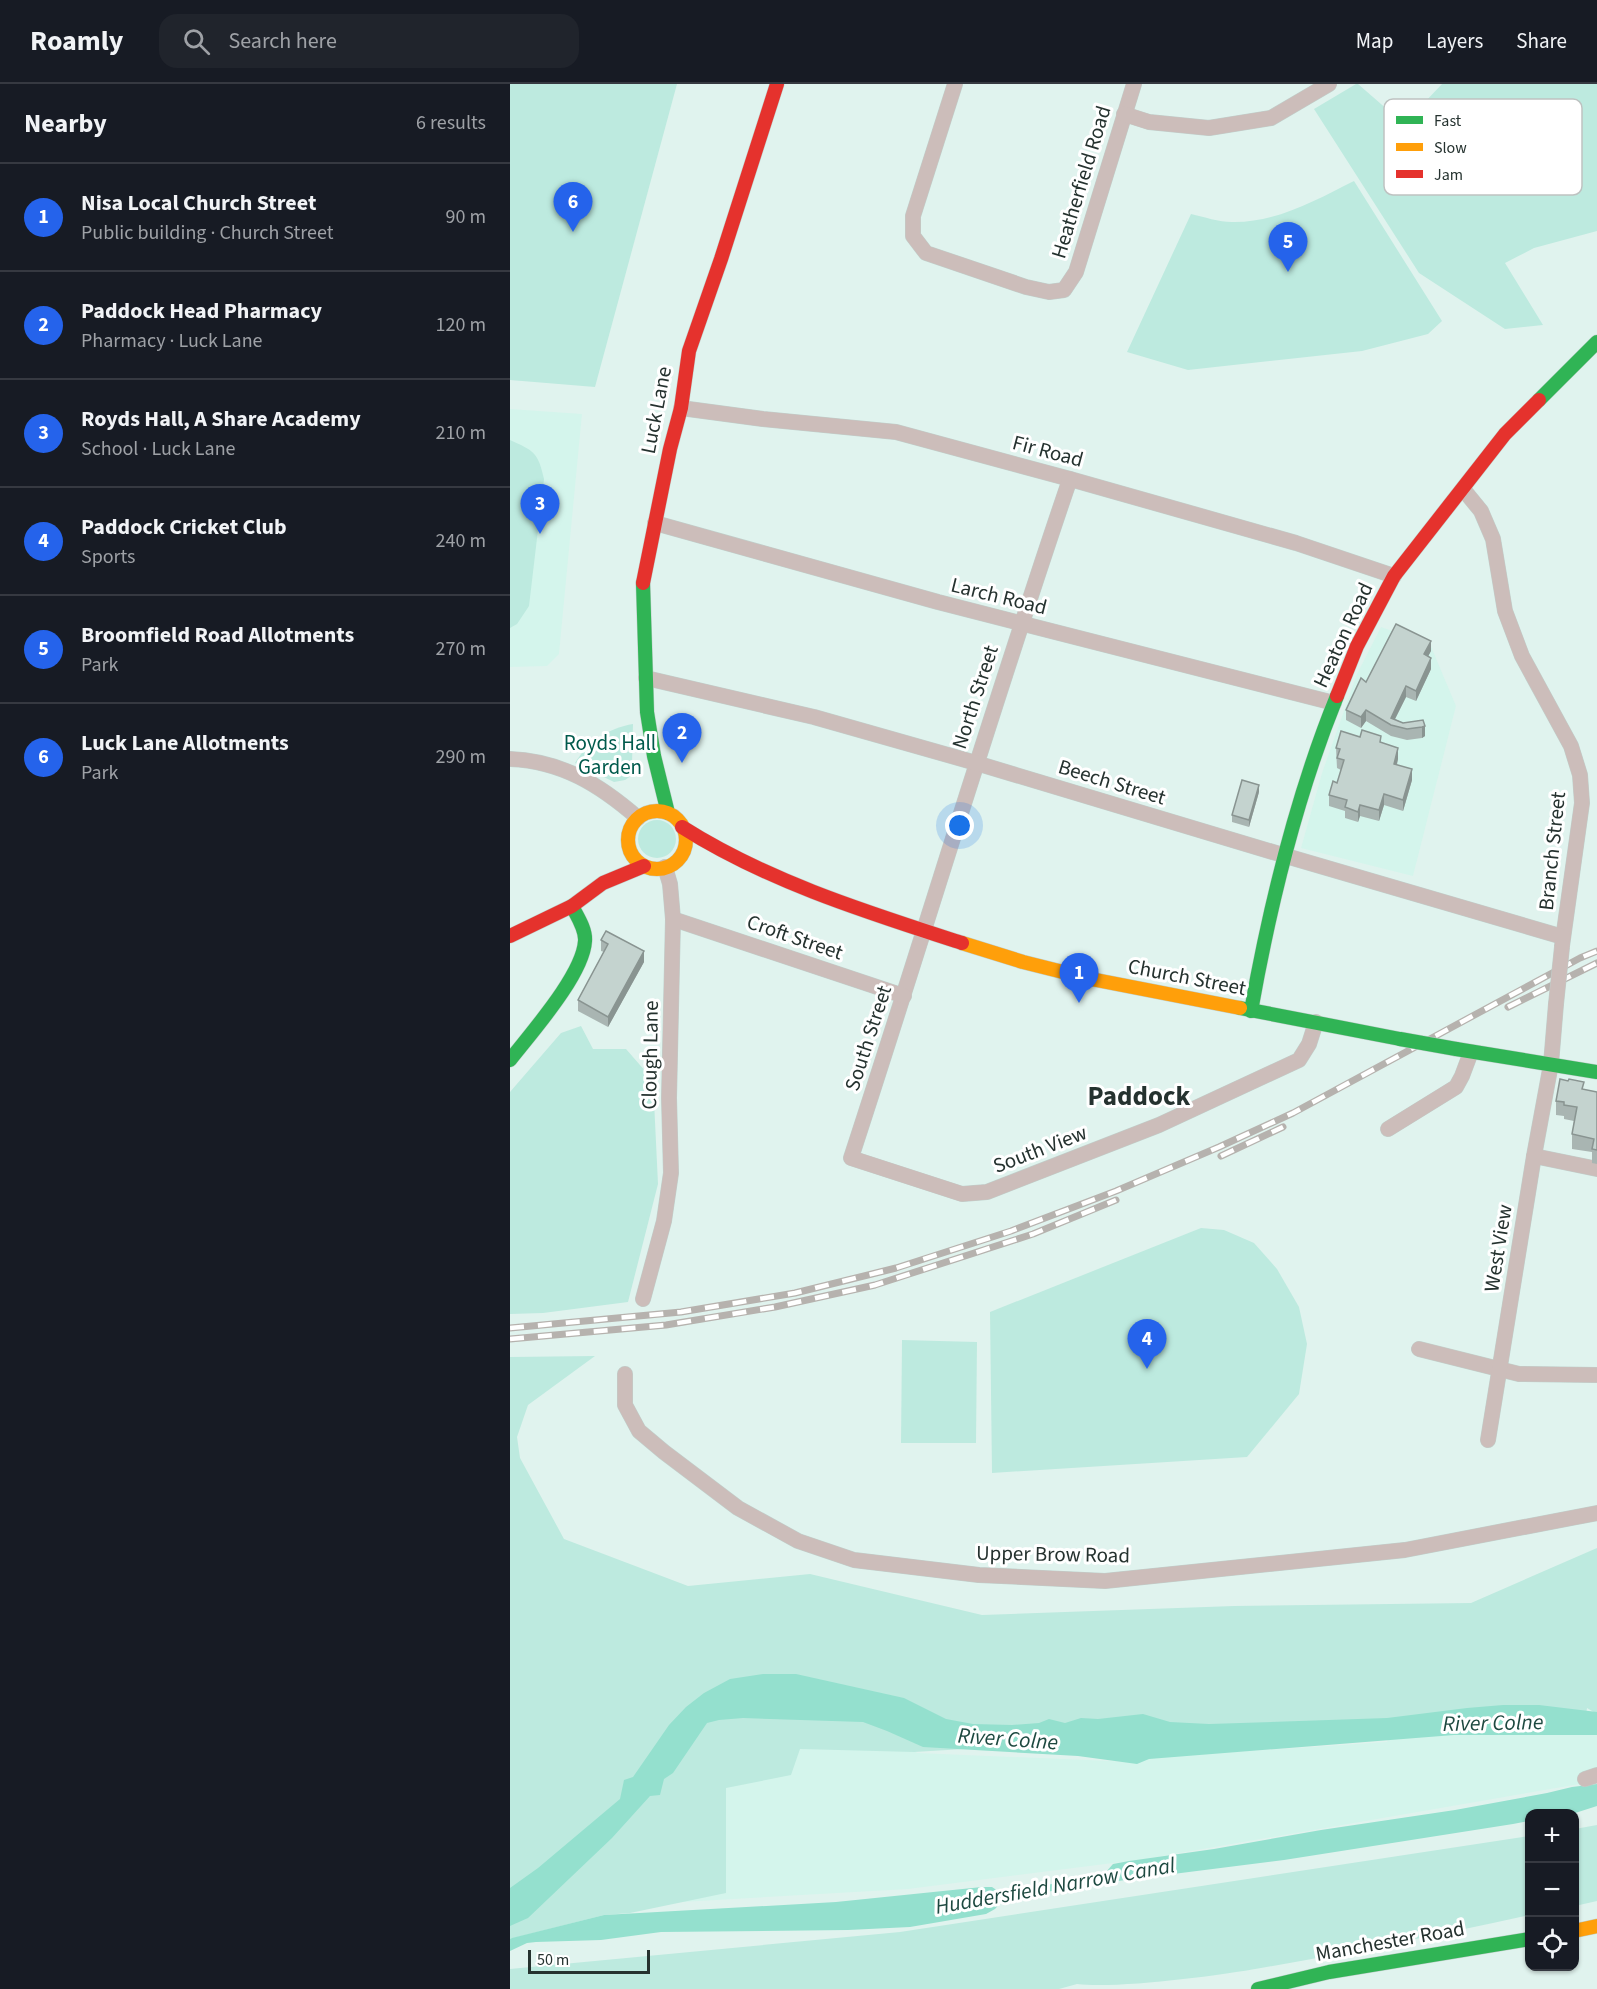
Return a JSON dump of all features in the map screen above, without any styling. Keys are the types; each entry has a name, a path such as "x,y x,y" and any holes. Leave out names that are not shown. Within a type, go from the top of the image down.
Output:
{"street":[{"name":"Luck Lane","path":"668,813 654,756 647,712 643,577 681,408 689,351 721,260 777,84"},
{"name":"Heatherfield Road","path":"956,84 913,216 913,237 926,254 1026,287 1049,292 1064,290 1076,272 1134,84"},
{"path":"1124,114 1149,122 1209,128 1271,118 1329,84"},
{"name":"Heaton Road","path":"1251,1011 1266,928 1308,775 1357,646 1394,576 1505,434 1594,349"},
{"name":"Fir Road","path":"681,408 763,419 896,432 1296,543 1394,576"},
{"name":"North Street","path":"925,931 976,763 1070,479"},
{"name":"Branch Street","path":"1463,489 1481,511 1493,538 1505,611 1522,656 1570,746 1580,775 1582,802 1562,942 1551,1064"},
{"name":"Larch Road","path":"655,523 1021,623 1334,703"},
{"name":"Beech Street","path":"646,678 814,717 976,763 1562,942"},
{"name":"Luck Lane","path":"644,806 654,756"},
{"path":"510,759 552,765 610,794 644,806 651,811 668,813 676,818 686,839 681,856"},
{"path":"644,806 628,835 630,850 635,859 644,866 665,867 681,856 716,848"},
{"name":"Church Street","path":"682,827 716,848 789,883 925,931 1023,962 1091,979 1251,1011 1464,1051 1597,1072"},
{"path":"603,883 630,850"},
{"path":"510,936 572,906 603,883 644,866"},
{"name":"Clough Lane","path":"643,1299 665,1246 671,1173 669,1092 673,919 670,884 665,867"},
{"path":"510,1060 556,999 579,962 585,939 572,906"},
{"name":"Croft Street","path":"673,919 775,951 904,996"},
{"name":"South Street","path":"851,1158 925,931"},
{"name":"South View","path":"851,1158 962,1194 987,1192 1159,1125 1299,1060 1309,1044 1316,1022"},
{"path":"1388,1129 1456,1087 1462,1076 1464,1051"},
{"name":"West View","path":"1488,1440 1551,1064"},
{"path":"1534,1156 1597,1169"},
{"path":"1419,1348 1519,1374 1597,1376"},
{"name":"Upper Brow Road","path":"625,1374 625,1405 639,1431 663,1452 738,1508 798,1541 854,1560 979,1575 1105,1581 1405,1551 1597,1514"},
{"path":"1579,1930 1597,1926"},
{"name":"Manchester Road","path":"1258,1989 1329,1972 1525,1940"}],"shaded area":[{"path":"510,409 582,414 559,654 547,666 510,667"},
{"path":"1381,627 1430,644 1456,706 1413,876 1301,848 1322,773 1357,674"},
{"path":"812,1712 918,1753 1135,1762 1143,1758 1387,1742 1390,1734 1597,1734 1597,1781 1145,1859 908,1889 629,1905 568,1874"}],"green space":[{"path":"510,84 677,84 595,387 510,380"},
{"path":"1356,84 1384,107 1384,195 1582,195 1582,99 1428,99 1442,84 1597,84 1597,231 1534,248 1505,263 1543,325 1505,329 1419,273 1314,109"},
{"path":"1354,181 1442,321 1428,334 1362,351 1188,370 1127,352 1191,214 1227,222 1264,219 1295,209"},
{"path":"510,440 534,454 540,463 544,479 529,606 517,624 510,628"},
{"name":"Royds Hall Garden","path":"633,724 631,776 614,782 575,763 586,748 600,737"},
{"path":"657,820 671,825 676,839 671,853 657,858 643,853 638,839 643,825"},
{"path":"581,1026 593,1049 626,1049 653,1080 658,1184 628,1302 543,1313 510,1314 510,1092 561,1033"},
{"path":"1201,1228 1224,1230 1254,1243 1277,1269 1299,1307 1307,1344 1299,1394 1247,1457 992,1473 990,1312"},
{"path":"902,1340 977,1342 976,1443 901,1443"},
{"path":"595,1356 528,1405 517,1437 520,1458 564,1539 688,1586 810,1574 982,1615 1234,1606 1471,1603 1597,1548 1597,1714 1587,1708 1586,1715 1259,1731 914,1752 800,1749 791,1775 726,1788 726,1893 630,1913 604,1915 510,1939 510,1357"},
{"path":"1597,1825 1597,1901 1579,1905 1579,1863 1579,1828"},
{"path":"1525,1837 1525,1916 1242,1971 1116,1985 1077,1984 1059,1989 510,1989 510,1969 900,1932"}],"water":[{"name":"River Colne","path":"763,1674 796,1674 904,1698 946,1719 973,1724 1012,1725 1039,1723 1049,1719 1065,1723 1081,1718 1098,1719 1143,1714 1170,1722 1209,1724 1387,1718 1467,1708 1539,1705 1597,1712 1597,1735 1454,1735 1149,1759 1137,1764 1078,1756 923,1747 863,1722 743,1718 719,1720 707,1723 673,1773 664,1779 660,1795 650,1796 612,1838 528,1918 510,1926 510,1888 538,1868 620,1799 624,1780 633,1777 669,1725 686,1707 704,1693 730,1679"},
{"name":"Huddersfield Narrow Canal","path":"1597,1784 1597,1806 1579,1812 1579,1809 1525,1809 1525,1822 1513,1824 1284,1860 1094,1884 1004,1899 995,1909 986,1914 910,1927 661,1932 601,1940 527,1943 510,1951 510,1939 512,1938 604,1915 836,1902 982,1887 992,1887 1001,1893 1092,1877 1106,1872 1113,1864 1129,1861 1455,1810"}],"building":[{"path":"1396,624 1431,641 1424,654 1431,658 1416,691 1406,686 1391,718 1403,723 1423,720 1425,726 1422,727 1407,729 1391,725 1366,710 1361,717 1346,710 1361,678 1366,682"},
{"path":"1362,730 1381,736 1380,742 1398,748 1394,764 1412,769 1403,800 1384,794 1379,810 1360,805 1358,812 1345,807 1347,800 1329,795 1333,781 1337,783 1344,760 1337,758 1340,749 1336,748 1341,731 1360,737"},
{"path":"1242,780 1259,785 1249,820 1232,815"},
{"path":"606,931 644,951 608,1017 578,1000 608,944 601,940"},
{"path":"1560,1079 1584,1082 1582,1089 1597,1092 1597,1150 1592,1149 1594,1139 1572,1134 1577,1107 1556,1101"}],"railway":[{"path":"510,1328 681,1312 795,1293 896,1268 1011,1231 1116,1191 1293,1113 1580,958 1597,951"},
{"path":"1508,1007 1597,963"},
{"path":"1221,1156 1283,1127"},
{"path":"510,1339 666,1325 775,1307 875,1285 1033,1234 1116,1200"}],"traffic: fast":[{"path":"1539,400 1597,342"},
{"path":"643,583 647,712 654,756 668,813"},
{"path":"1251,1011 1286,851 1309,773 1337,696"},
{"path":"510,1060 555,1003 582,955 584,932 572,906"},
{"path":"1240,1008 1400,1039"},
{"path":"1400,1039 1456,1049"},
{"path":"1456,1049 1597,1072"},
{"path":"1258,1989 1329,1972 1525,1940"}],"traffic: slow":[{"path":"657,811 668,813 681,824 686,840 684,851 673,864 657,869 646,867 633,856 628,840 630,829 641,816 657,811"},
{"path":"962,943 1023,962 1091,979 1240,1008"},
{"path":"1579,1930 1597,1926"}],"traffic: jam":[{"path":"643,583 670,449 681,408 689,351 777,84"},
{"path":"1337,696 1357,646 1394,576 1505,434 1539,400"},
{"path":"682,827 748,864 818,894 962,943"},
{"path":"510,936 572,906 603,883 644,866"}],"place":[{"name":"Luck Lane Allotments","path":"573,232"},
{"name":"Broomfield Road Allotments","path":"1288,272"},
{"name":"Royds Hall, A Share Academy","path":"540,534"},
{"name":"Paddock Head Pharmacy","path":"682,763"},
{"name":"Nisa Local Church Street","path":"1079,1003"},
{"name":"Paddock Cricket Club","path":"1147,1369"}],"district":[{"name":"Paddock","path":"1139,1096"}]}
